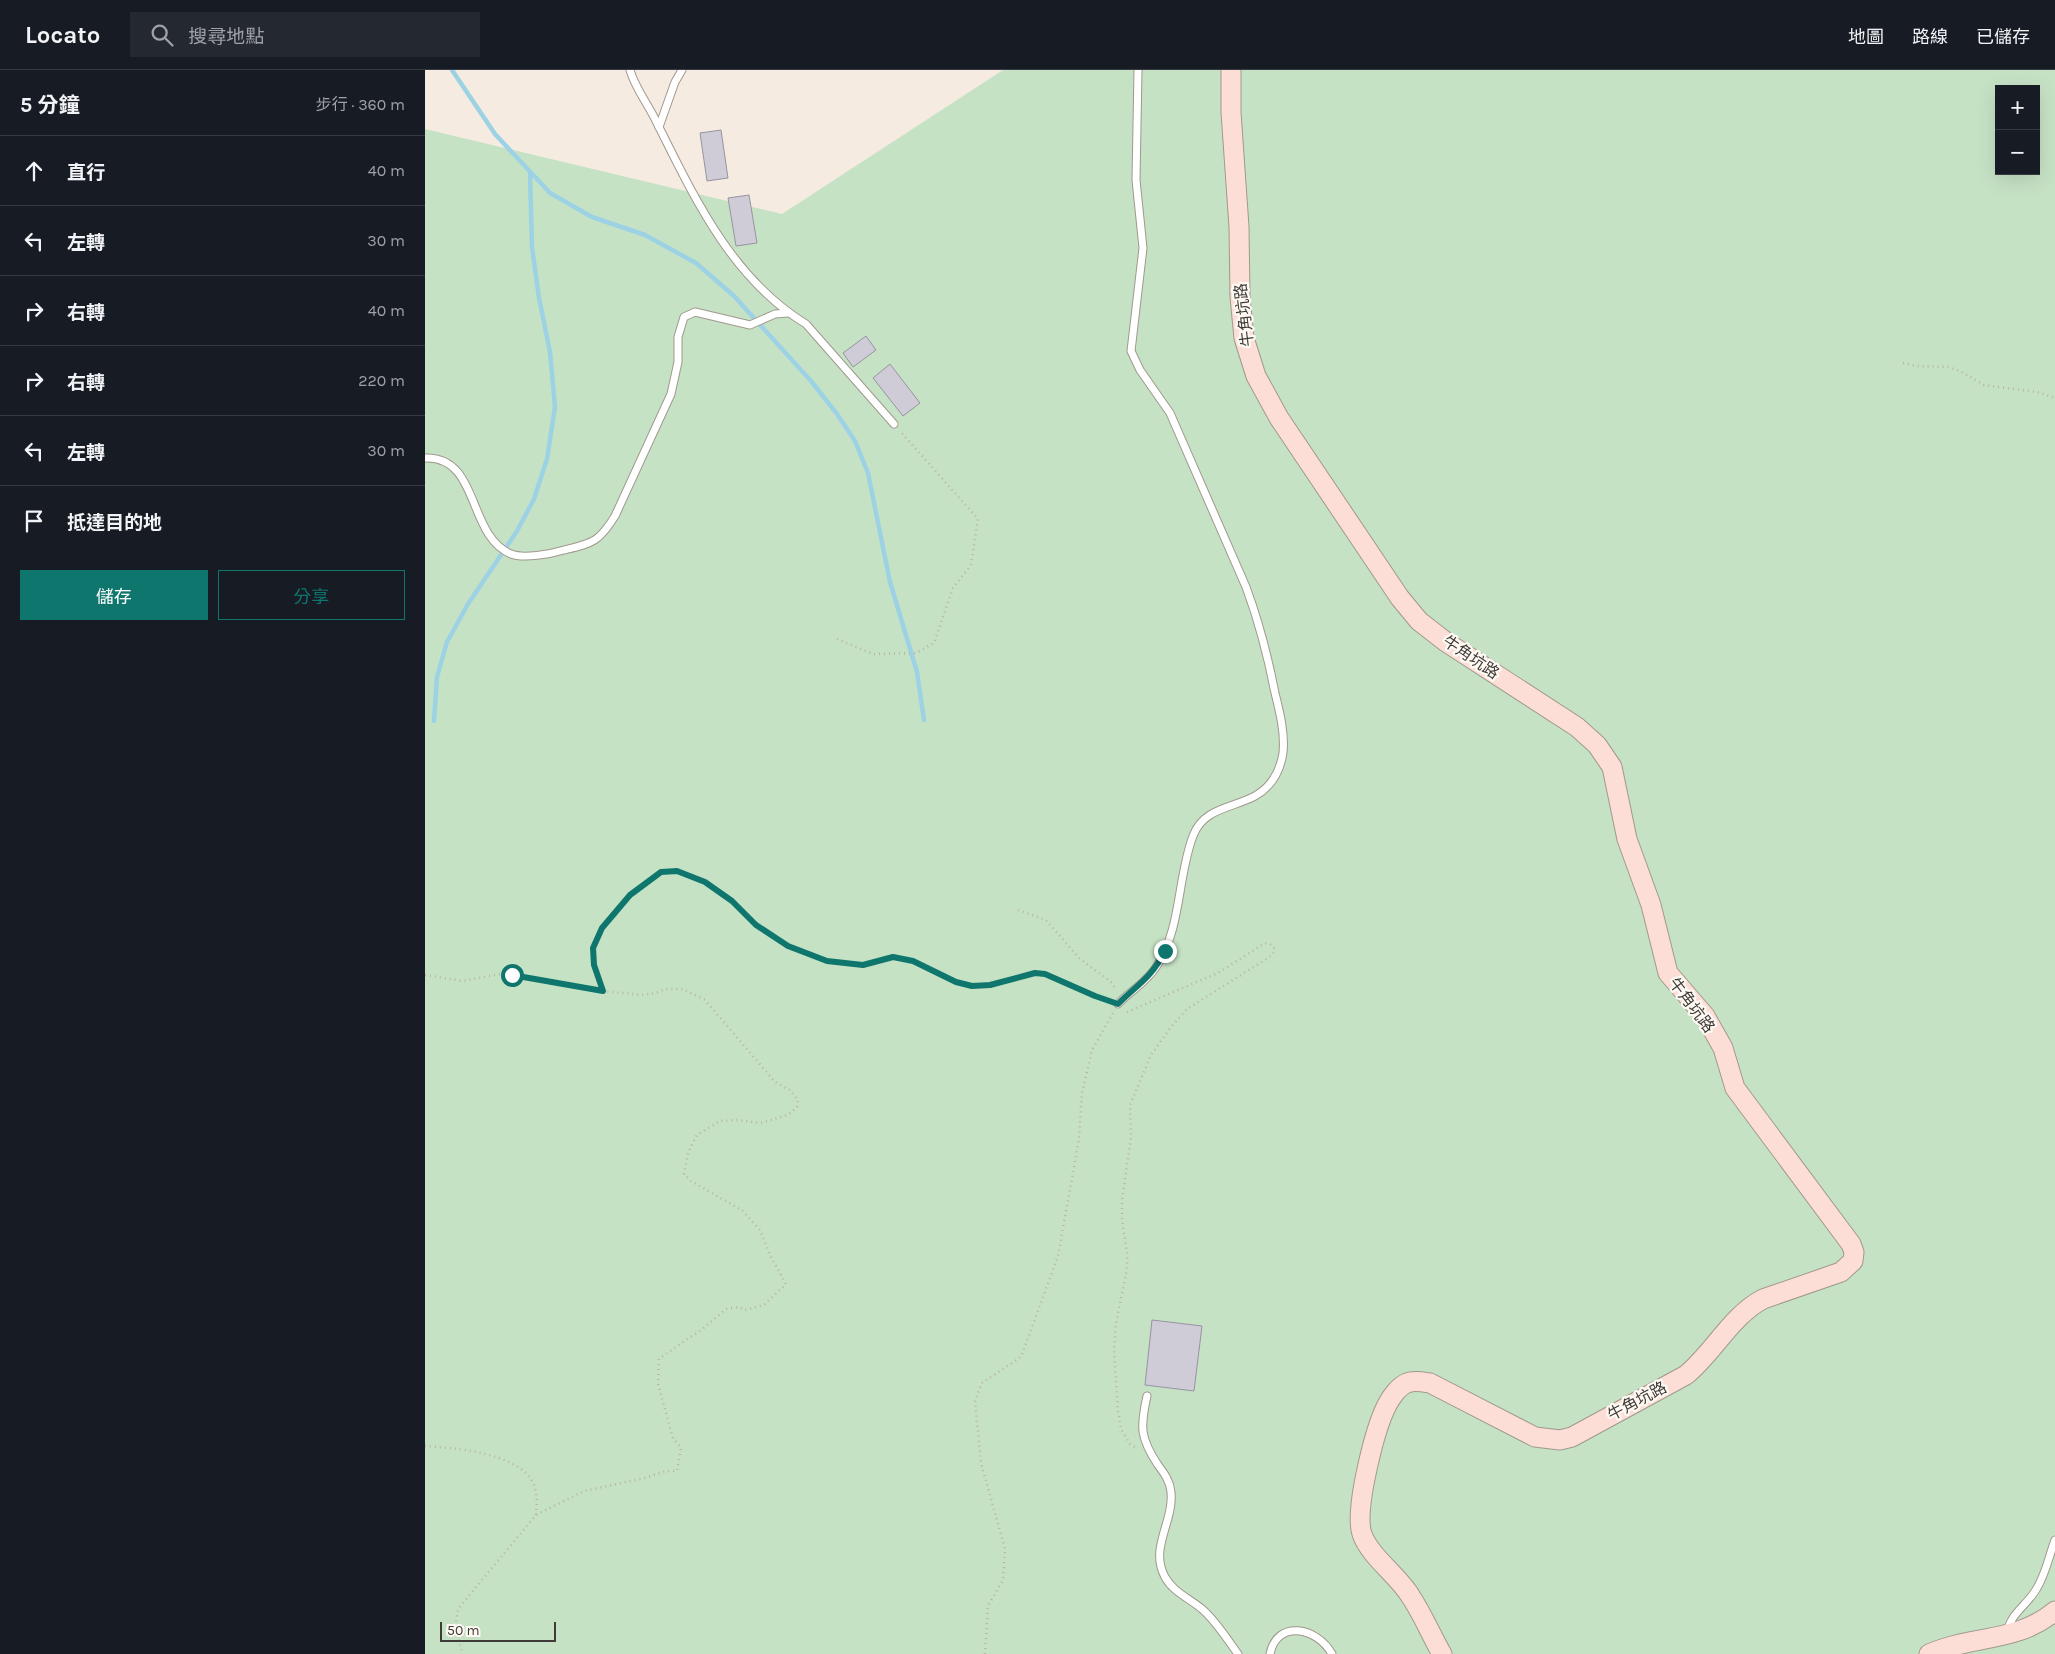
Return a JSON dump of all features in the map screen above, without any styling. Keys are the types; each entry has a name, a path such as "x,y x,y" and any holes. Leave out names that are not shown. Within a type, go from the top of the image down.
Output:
{"street":[{"name":"牛角坑路","path":"1231,70 1231,112 1239,227 1240,297 1244,338 1256,376 1279,418 1399,598 1419,621 1446,642 1577,727 1597,745 1612,767 1627,839 1651,905 1668,973 1705,1016 1723,1048 1735,1088 1851,1244 1854,1252 1853,1261 1841,1272 1763,1299 1752,1305 1743,1312 1710,1353 1686,1375 1572,1437 1560,1440 1535,1437 1430,1383 1408,1382 1397,1390 1387,1405 1374,1443 1362,1496 1360,1517 1362,1534 1370,1548 1411,1596 1441,1654"},
{"path":"1929,1654 1965,1642 2006,1636 2031,1628 2055,1611"}],"lane":[{"path":"630,70 683,176 727,250 757,284 788,313 806,324 894,424"},
{"path":"659,127 675,82 682,70"},
{"path":"1121,1002 1156,968 1165,951 1174,925 1193,834 1217,810 1255,796 1269,785 1277,774 1283,754 1283,733 1268,657 1257,614 1170,413 1140,370 1131,350 1143,248 1136,180 1138,70"},
{"path":"425,458 445,460 459,473 489,535 500,548 512,555 521,556 556,552 585,545 596,540 606,531 615,516 671,394 678,362 678,337 684,317 695,312 750,325 775,314 788,313"},
{"path":"1147,1396 1142,1431 1158,1464 1167,1476 1171,1490 1171,1505 1159,1546 1159,1562 1165,1577 1174,1590 1203,1610 1238,1654"},
{"path":"2006,1636 2008,1624 2012,1617 2037,1590 2048,1565 2055,1540"},
{"path":"1270,1654 1273,1644 1279,1638 1297,1630 1311,1633 1319,1638 1326,1643 1332,1654"}],"path":[{"path":"1903,363 1918,366 1948,367 1960,371 1984,385 2037,392 2055,398"},
{"path":"837,639 873,654 916,653 934,643 953,588 971,565 978,519 894,424"},
{"path":"603,991 594,965 593,948 602,928 630,895 645,883 661,872 677,871 705,882 732,901 756,925 788,946 827,961 863,965 893,957 913,961 956,982 972,986 990,985 1035,973 1045,974 1095,996 1121,1002"},
{"path":"1018,910 1046,920 1080,959 1111,982 1121,1002"},
{"path":"1109,1019 1218,973 1265,943 1270,944 1274,948 1273,954 1268,958 1187,1009 1151,1054 1129,1105 1131,1137 1122,1209 1127,1270 1116,1323 1114,1348 1118,1411 1121,1429 1130,1444 1158,1464"},
{"path":"425,975 463,981 500,974 512,975 603,991 642,995 656,994 666,988 689,991 705,1000 775,1082 791,1090 798,1100 797,1107 789,1115 760,1123 738,1120 720,1121 697,1135 688,1153 684,1174 691,1181 743,1211 760,1230 771,1257 787,1284 764,1305 745,1310 739,1307 726,1309 699,1332 690,1336 659,1359 657,1384 673,1438 681,1448 677,1471 666,1471 652,1476 584,1491 536,1515 458,1609 455,1628 463,1654"},
{"path":"985,1654 988,1606 1003,1580 1005,1549 981,1463 975,1401 982,1383 1021,1357 1058,1256 1079,1139 1082,1093 1092,1050 1121,1002"},
{"path":"425,1446 454,1448 502,1460 519,1467 532,1480 537,1496 536,1515"}],"green space":[{"path":"1003,70 2055,70 2055,1654 425,1654 425,129 782,214"}],"building":[{"path":"721,130 728,178 707,181 700,133"},
{"path":"749,195 757,243 736,246 728,198"},
{"path":"866,336 876,350 853,367 843,353"},
{"path":"890,364 920,403 903,416 873,378"},
{"path":"1152,1320 1202,1326 1194,1391 1145,1385"}],"waterway":[{"path":"452,70 495,134 550,193 592,217 645,235 696,263 734,296 811,381 837,414 855,441 868,473 890,582 917,672 924,720"},
{"path":"434,721 437,677 447,642 468,604 517,531 534,499 547,459 555,407 550,352 539,298 532,247 530,173"}],"route":[{"path":"512,975 603,991 594,965 593,948 602,928 630,895 661,872 677,871 705,882 732,901 756,925 788,946 827,961 863,965 893,957 913,961 956,982 972,986 990,985 1035,973 1045,974 1118,1004 1156,968 1165,951"}]}
